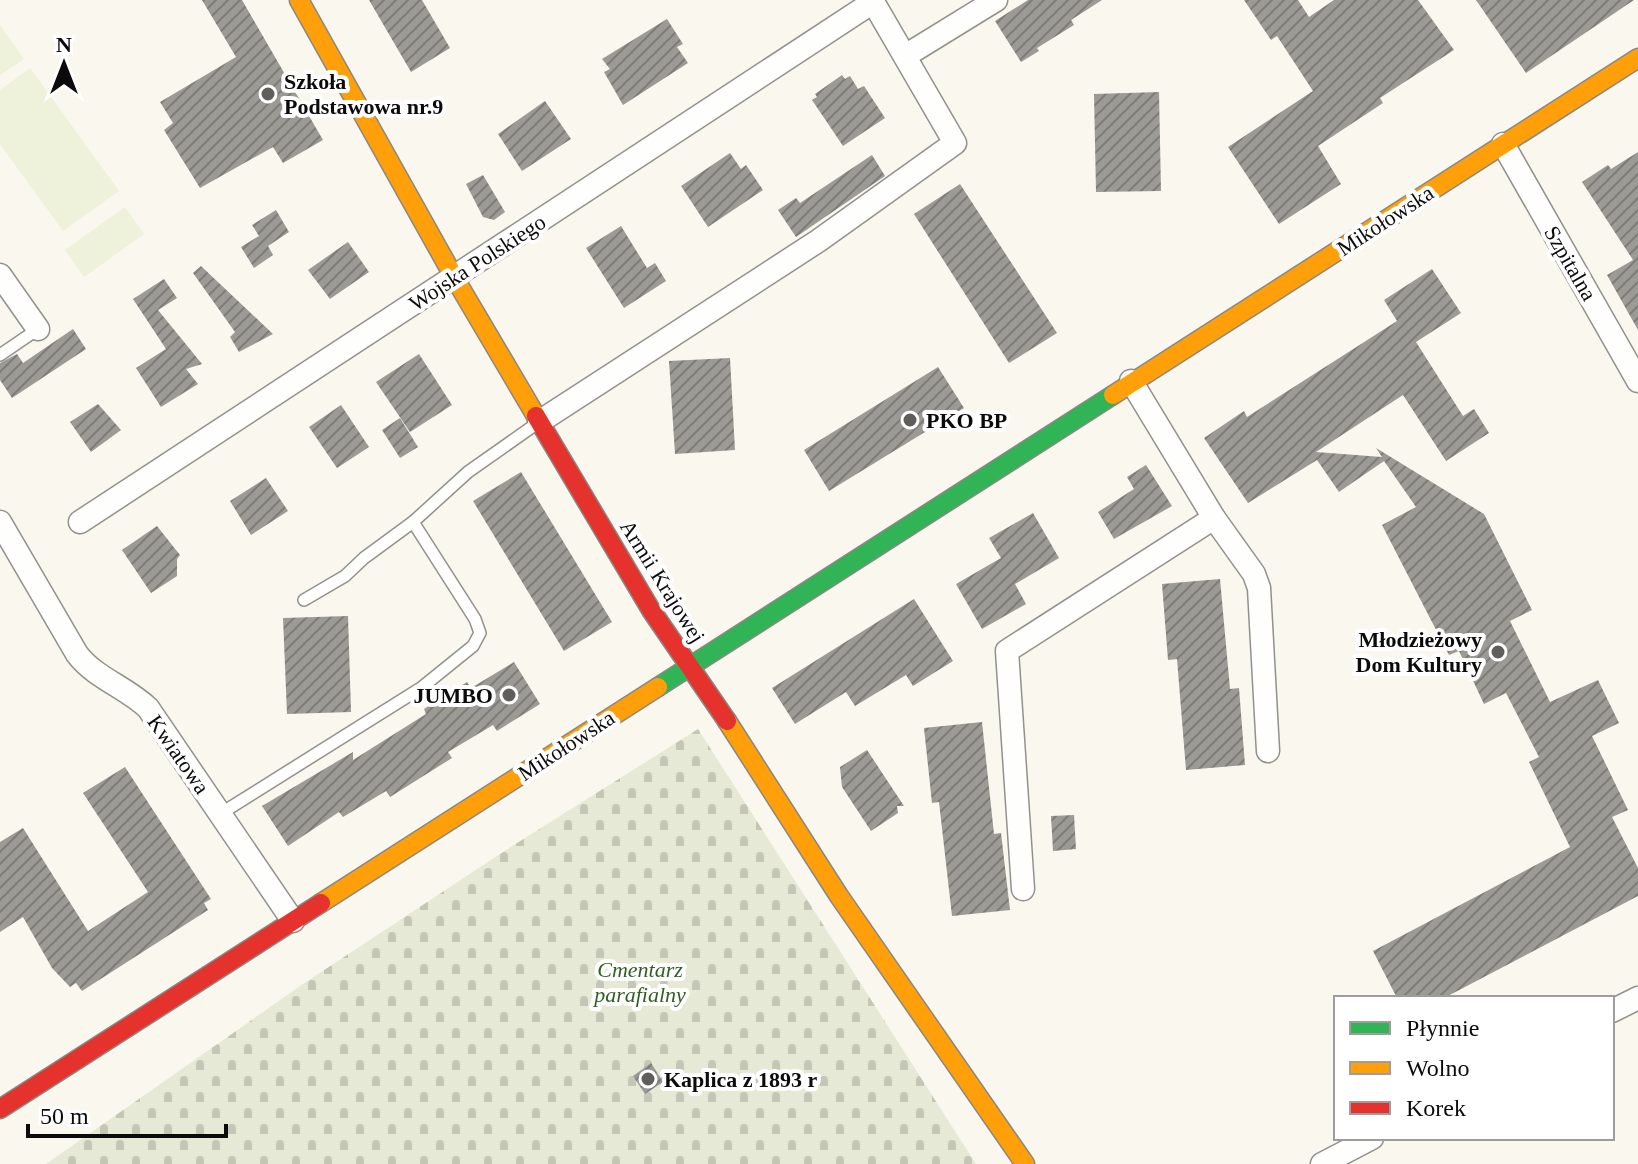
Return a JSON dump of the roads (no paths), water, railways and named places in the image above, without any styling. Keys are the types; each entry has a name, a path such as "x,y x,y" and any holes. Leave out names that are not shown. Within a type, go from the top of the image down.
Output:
{"street":[{"name":"Armii Krajowej","path":"299,0 454,277 637,588 719,708 839,896 1025,1164"},
{"path":"905,56 996,0"},
{"name":"Wojska Polskiego","path":"80,522 872,1 955,143 818,241 539,422"},
{"name":"Mikołowska","path":"0,1109 1638,58"},
{"name":"Szpitalna","path":"1503,144 1638,381"},
{"path":"0,275 38,329"},
{"path":"1131,381 1214,518 1254,574 1259,588 1268,751"},
{"path":"1023,889 1007,651 1214,518"},
{"name":"Kwiatowa","path":"0,522 81,660 148,708 293,921"},
{"path":"1614,1010 1638,998"},
{"path":"1322,1164 1368,1140"}],"lane":[{"path":"0,355 38,329"},
{"path":"304,600 345,576 413,522 468,472 539,422"},
{"path":"220,814 421,688 473,646 480,633 475,619 413,522"}],"place":[{"name":"Szkoła Podstawowa nr.9","path":"268,94"},
{"name":"PKO BP","path":"910,420"},
{"name":"Młodzieżowy Dom Kultury","path":"1498,652"},
{"name":"JUMBO","path":"509,695"},
{"name":"Kaplica z 1893 r","path":"648,1079"}],"park label":[{"name":"Cmentarz parafialny","path":"640,982"}]}
